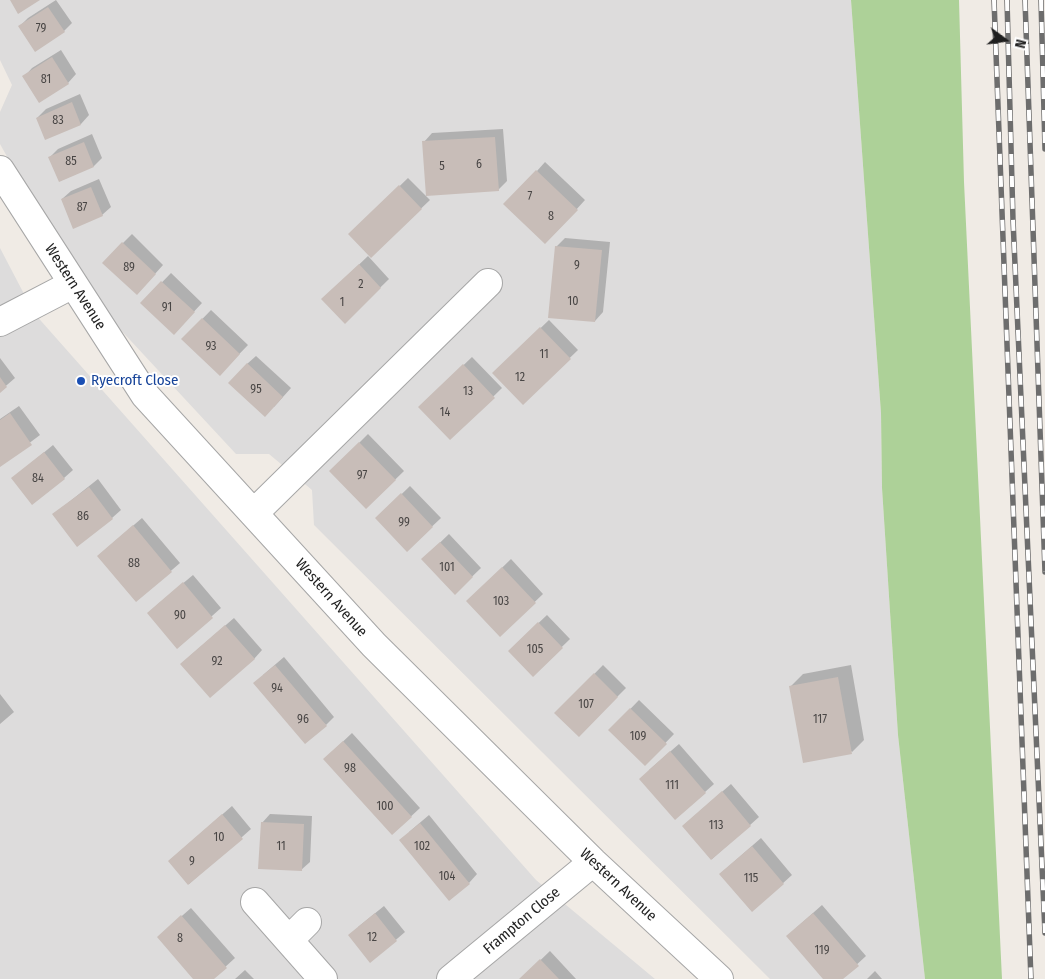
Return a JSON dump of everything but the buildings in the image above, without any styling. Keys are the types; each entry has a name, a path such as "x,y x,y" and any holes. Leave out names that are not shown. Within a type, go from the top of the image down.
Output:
{"street":[{"name":"Western Avenue","path":"0,170 145,395 374,645 593,862 719,979"},
{"path":"254,514 488,283"},
{"path":"0,322 73,284"},
{"name":"Frampton Close","path":"451,979 593,862"},
{"path":"255,902 298,931 322,979"}],"shaded area":[{"path":"0,0 851,0 881,413 882,488 898,735 925,979 770,979 314,525 312,490 269,454 236,454 78,284 0,144 0,112 12,85 0,60"},
{"path":"0,248 34,313 536,880 655,979 0,979"}],"green space":[{"path":"851,0 959,0 964,182 1002,979 925,979 898,735 882,488 881,413"}],"railway":[{"path":"994,0 1031,979"},
{"path":"1007,0 1013,220 1045,933"},
{"path":"1025,0 1045,572"},
{"path":"1041,0 1045,149"}],"place":[{"name":"Ryecroft Close","path":"81,381"}]}
